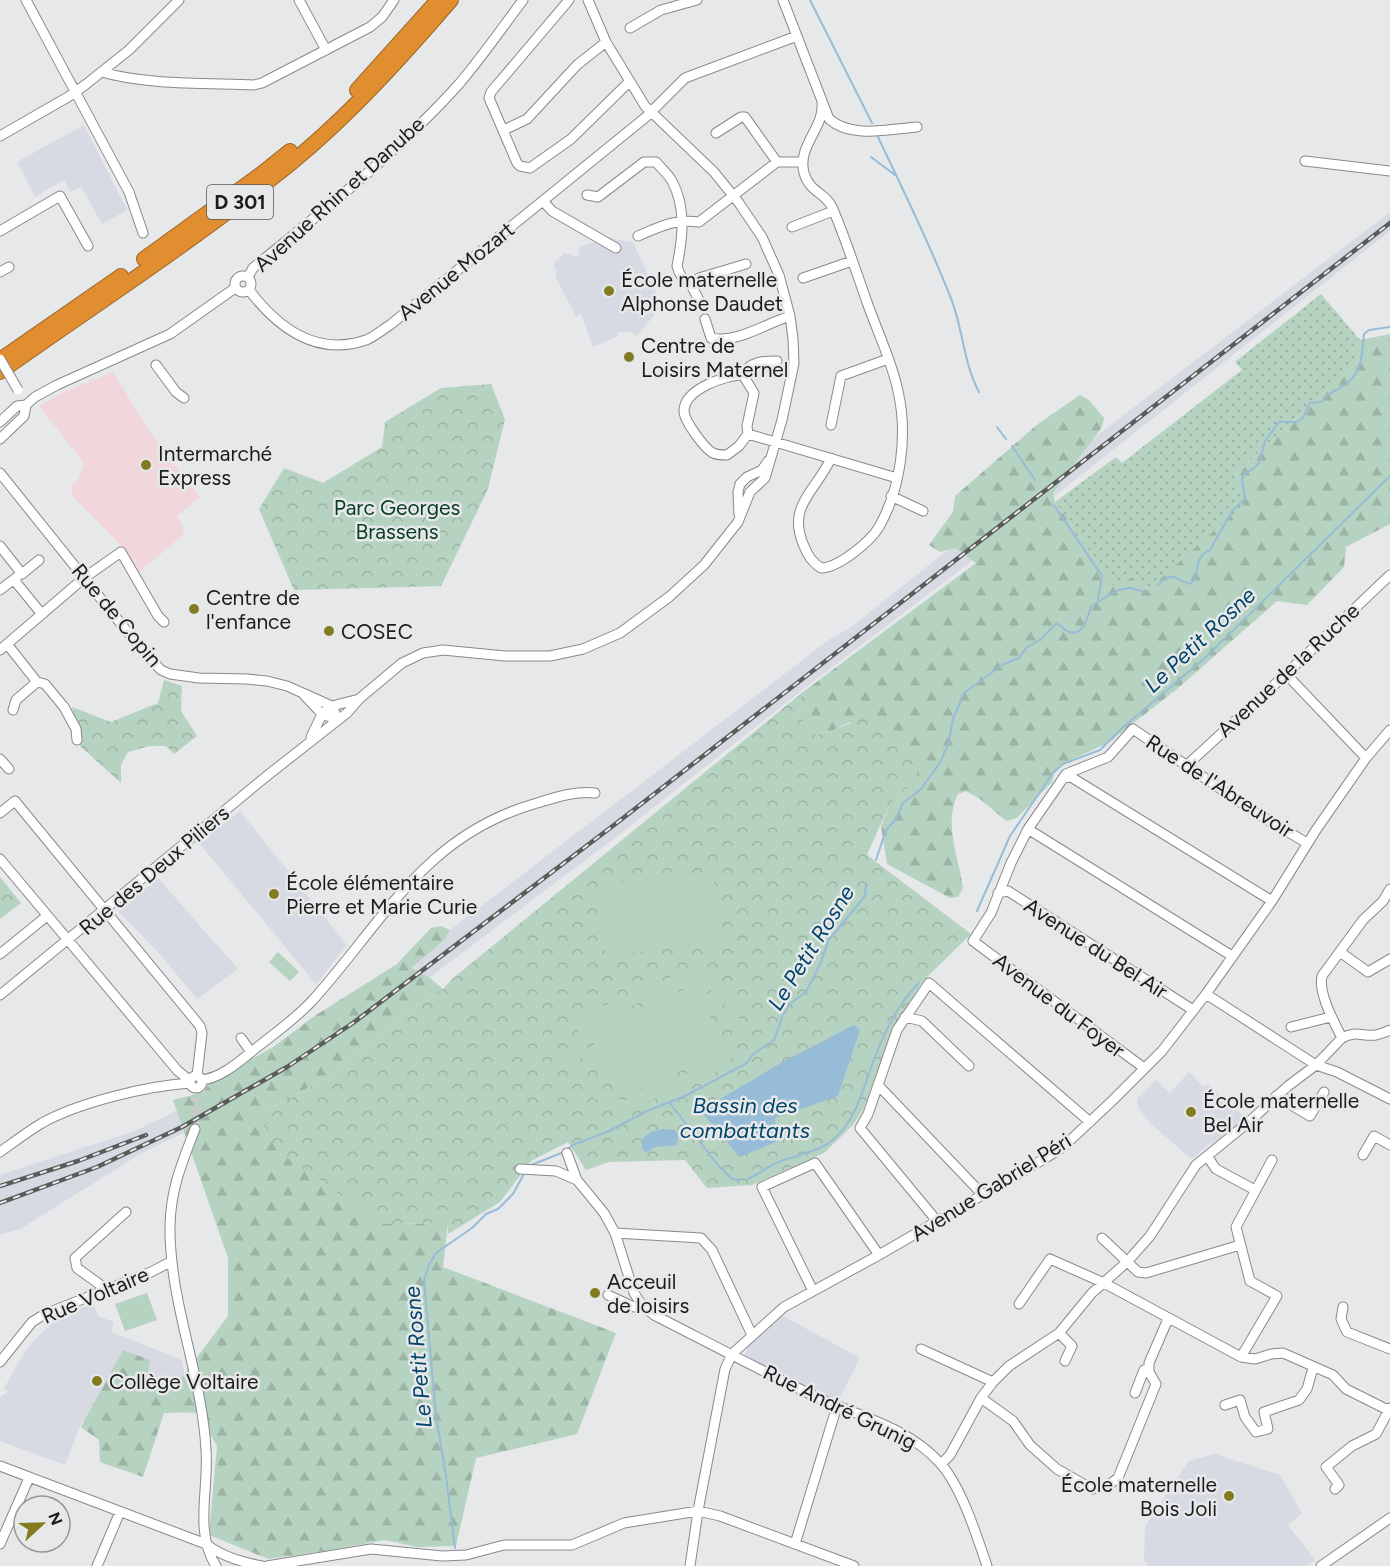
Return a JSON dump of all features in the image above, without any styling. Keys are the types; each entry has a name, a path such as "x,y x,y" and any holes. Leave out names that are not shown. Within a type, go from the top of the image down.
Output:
{"highway":[{"path":"359,87 427,0"},
{"name":"D 301","path":"0,359 260,175 312,133 359,87 438,0"},
{"name":"D 301","path":"0,372 269,181 327,131 400,60 451,0"}],"street":[{"path":"26,0 129,192 143,233"},
{"path":"0,136 68,97 102,72 129,50 179,0"},
{"path":"299,0 326,50"},
{"path":"102,72 119,76 188,82 254,85 270,80 370,27 394,0"},
{"name":"Avenue Rhin et Danube","path":"248,277 253,268 354,186 459,84 524,0"},
{"path":"569,0 491,92 489,99 517,163 530,168 571,139 629,82"},
{"name":"Rue des Deux Piliers","path":"0,995 347,713 359,699 402,663 433,651 449,650 539,657 573,652 603,642 635,623 674,593 704,565 738,522 740,484 747,477 762,470 772,457 794,363 794,339 779,275 771,253 734,195 707,165 650,111 629,82 606,42 588,0"},
{"path":"630,28 661,10 686,1 698,0"},
{"path":"783,0 829,119 852,130 917,127"},
{"name":"Avenue Mozart","path":"249,290 277,321 297,335 325,345 350,344 368,339 390,325 646,117 685,78 797,36"},
{"path":"504,130 527,119 577,65 606,42"},
{"path":"822,104 821,114 802,162 811,186 827,199 833,211 898,388 902,411 902,453 897,478 883,519 871,538 832,566 821,568 809,557 802,541 798,516 801,504 831,458"},
{"path":"716,133 741,117 745,117 777,162"},
{"path":"1305,161 1390,171"},
{"path":"587,195 598,197 644,162 656,162 672,181 683,220 677,266 679,273 685,281 690,283 700,302"},
{"path":"638,236 683,220 699,222 777,162 802,162"},
{"path":"0,231 60,196 88,246"},
{"path":"543,201 552,211 616,248"},
{"path":"792,227 833,211"},
{"path":"803,278 852,261"},
{"path":"690,283 699,278 746,264"},
{"path":"238,277 248,277 251,283 249,290 242,292 235,288 238,277"},
{"name":"Avenue Rhin et Danube","path":"0,422 17,406 26,405 57,385 170,334 235,288"},
{"path":"705,319 709,341 725,339 766,327 775,320 790,316"},
{"path":"0,359 26,405 24,416 0,439"},
{"path":"831,425 841,376 888,359"},
{"path":"743,375 746,369 756,363 777,362"},
{"path":"156,365 184,398"},
{"path":"743,375 754,393 747,426 748,434 732,452 727,455 716,454 700,441 688,423 684,411 686,404 697,390 722,378 743,375"},
{"path":"748,434 897,478"},
{"name":"Rue de Copin","path":"1,475 142,650 161,670 179,677 267,681 302,692 332,706"},
{"path":"891,496 923,511"},
{"path":"0,546 41,613"},
{"path":"77,740 76,729 64,707 45,684 38,682 4,647 84,578 121,552 158,616 164,622"},
{"path":"1,589 39,560"},
{"name":"Avenue de la Ruche","path":"1185,766 1287,674 1390,575"},
{"path":"1287,674 1366,758"},
{"path":"13,710 16,700 38,682"},
{"path":"302,692 322,714 338,720"},
{"name":"Rue des Deux Piliers","path":"307,744 322,714 332,706 359,699"},
{"path":"332,706 338,720"},
{"name":"Rue de l'Abreuvoir","path":"1063,778 1066,774 1108,756 1133,729 1256,813 1307,843"},
{"name":"Avenue Gabriel Péri","path":"690,1566 725,1369 732,1354 784,1307 879,1255 1063,1147 1090,1122 1162,1051 1206,994 1272,901 1307,843 1366,758 1390,730"},
{"path":"0,759 9,769"},
{"path":"998,892 1030,826 1063,778 1071,777 1272,901"},
{"path":"0,1152 44,1122 85,1106 127,1094 196,1085 220,1074 288,1024 313,1000 415,877 449,845 488,821 513,810 578,791 595,793"},
{"path":"0,813 15,801 200,1026 202,1033 196,1085"},
{"path":"1030,826 1031,831 1232,957"},
{"path":"0,859 177,1070 196,1085"},
{"path":"1342,1038 1331,1017 1320,983 1322,976 1363,920 1383,901 1390,889"},
{"name":"Avenue du Bel Air","path":"998,892 1008,891 1193,1010"},
{"name":"Avenue du Foyer","path":"998,892 991,913 973,941 1144,1068"},
{"path":"0,954 47,915"},
{"path":"1340,952 1368,972 1390,959"},
{"path":"937,1221 860,1128 897,1030 929,982 1090,1122"},
{"path":"1206,994 1317,1065 1390,1099"},
{"path":"905,1017 922,1021 969,1066"},
{"path":"1291,1027 1331,1017"},
{"path":"941,1464 950,1455 981,1398 993,1382 1009,1366 1059,1332 1092,1293 1126,1262 1150,1236 1196,1165 1250,1121 1276,1096 1317,1065 1342,1038 1347,1035 1366,1033 1374,1035 1390,1030"},
{"path":"241,1038 251,1052"},
{"path":"878,1085 982,1194"},
{"path":"1276,1096 1307,1120 1324,1092"},
{"path":"195,1129 177,1174 174,1189 170,1223 171,1261 198,1388 206,1448 204,1536 215,1564"},
{"path":"1363,1155 1374,1136 1390,1145"},
{"path":"567,1153 577,1180 604,1213 615,1233 634,1293 642,1305 634,1307 608,1295"},
{"path":"1207,1156 1216,1169 1255,1190"},
{"path":"1241,1357 1277,1296 1250,1281 1236,1227 1272,1160"},
{"path":"813,1291 762,1187 815,1163 879,1255"},
{"path":"520,1168 533,1171 556,1171 577,1180"},
{"path":"106,1289 76,1268 75,1258 126,1212"},
{"path":"615,1233 701,1238 712,1250 752,1335"},
{"path":"1102,1238 1138,1272 1146,1273 1240,1245"},
{"path":"1019,1304 1050,1259 1104,1283 1241,1357 1256,1359 1270,1354 1283,1353 1333,1375 1346,1389 1390,1409 1376,1434 1352,1446 1326,1467 1339,1485 1335,1489"},
{"name":"Rue Voltaire","path":"0,1362 32,1323 45,1314 151,1272 171,1261"},
{"name":"Rue André Grunig","path":"642,1305 654,1315 732,1354 837,1406 907,1435 918,1442 941,1464 958,1492 987,1566"},
{"path":"1343,1306 1341,1318 1347,1332 1390,1349"},
{"path":"981,1398 1013,1421 1030,1444 1057,1469 1092,1489 1106,1487 1118,1478 1156,1384 1149,1369 1149,1363 1168,1319"},
{"path":"1059,1332 1072,1346 1065,1361"},
{"path":"921,1349 993,1382"},
{"path":"1225,1406 1240,1400 1245,1417 1256,1432 1268,1429 1264,1412 1299,1400 1307,1389 1313,1368"},
{"path":"1135,1393 1144,1370 1149,1369"},
{"path":"795,1544 837,1406"},
{"path":"0,1467 206,1544 230,1562 262,1566"},
{"path":"0,1544 29,1478"},
{"path":"267,1566 371,1549 434,1556 466,1555 504,1545 572,1545 624,1523 698,1511 720,1516 854,1566"},
{"path":"97,1566 120,1512"},
{"path":"1321,1566 1389,1521"},
{"path":"215,1564 218,1553"}],"shaded area":[{"path":"84,125 127,210 102,224 81,186 71,192 64,180 35,197 17,162"},
{"path":"1390,212 1390,231 980,555 810,684 615,838 417,987 245,1103 142,1153 20,1229 0,1235 0,1175 137,1130 242,1079 390,976 830,639 851,627 968,534"},
{"name":"École maternelle Alphonse Daudet","path":"604,237 633,242 662,306 636,337 633,333 618,332 618,336 593,347 581,314 576,316 555,276 557,269 554,268 555,261 563,256 563,253 578,257 580,247 595,242 598,245"},
{"path":"113,372 151,434 200,497 177,516 184,534 137,574 126,551 72,495 71,487 78,480 84,463 39,406 66,391"},
{"name":"École élémentaire Pierre et Marie Curie","path":"240,811 347,945 316,984 199,843"},
{"path":"158,878 238,969 197,999 159,953 118,911"},
{"name":"École maternelle Bel Air","path":"1189,1072 1204,1087 1207,1084 1246,1118 1204,1148 1194,1158 1189,1157 1150,1123 1138,1107 1137,1099 1156,1080 1170,1093"},
{"name":"Collège Voltaire","path":"93,1303 98,1316 114,1322 111,1332 182,1360 190,1400 197,1414 112,1405 110,1429 82,1421 65,1465 0,1441 0,1397 8,1392 4,1388 27,1348 56,1319"},
{"path":"783,1316 860,1358 837,1403 744,1356 752,1335"},
{"name":"École maternelle Bois Joli","path":"1215,1454 1280,1475 1302,1513 1288,1525 1315,1560 1306,1566 1148,1566 1144,1561 1145,1526 1189,1461"}],"green space":[{"path":"1321,294 1360,340 1350,351 1359,361 1236,473 1244,505 1147,592 1132,577 1115,588 1055,502 1116,457 1122,463 1242,370 1235,362"},
{"path":"1390,334 1390,524 1346,547 1344,567 1307,605 1277,601 1177,689 1108,743 1062,764 1054,774 1052,782 1017,818 1006,821 980,799 966,791 958,794 954,805 952,829 963,888 958,897 950,898 887,864 881,826 890,803 906,789 850,722 830,732 815,735 799,715 803,692 976,563 955,548 940,552 929,545 953,512 955,496 1038,424 1080,395 1089,400 1104,418 1102,427 1053,493 1055,502 1115,587 1132,577 1147,591 1243,505 1236,473 1359,361 1350,351 1360,340"},
{"name":"Parc Georges Brassens","path":"491,384 505,419 488,489 441,586 294,590 259,509 284,468 323,483 382,447 385,422 441,388"},
{"path":"164,680 182,686 181,711 197,736 174,754 166,746 149,746 128,752 121,765 121,783 80,746 72,707 111,722 158,703"},
{"path":"803,692 799,715 815,735 830,732 864,717 879,719 905,740 915,752 920,766 916,777 890,803 867,855 971,934 923,981 895,1025 863,1110 853,1125 824,1153 752,1185 707,1188 685,1160 609,1162 586,1170 568,1142 531,1161 500,1202 448,1234 448,1223 382,1224 279,1152 264,1129 262,1114 334,1073 417,1005 443,989 451,980"},
{"path":"713,871 722,942 606,956 598,885"},
{"path":"0,877 21,903 0,919"},
{"path":"441,926 450,930 444,940 411,968 430,978 443,989 417,1005 334,1073 262,1114 382,1224 448,1223 443,1267 616,1333 577,1434 476,1458 456,1546 417,1547 385,1540 268,1559 209,1535 217,1446 197,1412 164,1413 143,1477 100,1462 99,1440 81,1427 123,1350 150,1360 147,1382 176,1385 228,1316 228,1258 173,1100 204,1092 209,1083 273,1047 316,1015 397,964 431,928"},
{"path":"278,952 299,972 290,981 269,962"},
{"path":"695,967 700,977 714,983 734,1004 739,1017 738,1045 721,1070 670,1093 630,1106 621,1107 602,1103 588,1093 578,1080 573,1065 573,1048 578,1032 588,1018 603,1006","holes":["684,983 711,990 721,998 732,1021 729,1047 722,1059 626,1100 612,1098 591,1084 584,1073 580,1049 591,1024"]},
{"path":"695,985 724,1053 617,1098 588,1030"},
{"path":"147,1293 157,1320 125,1331 115,1304"}],"water":[{"name":"Bassin des combattants","path":"854,1025 860,1030 838,1096 775,1118 776,1142 740,1157 692,1101 717,1101 786,1060"},
{"path":"663,1129 675,1130 678,1134 677,1145 655,1147 646,1153 642,1149 642,1139 650,1132"}],"waterway":[{"path":"810,0 872,123"},
{"path":"878,137 925,236 950,296 970,369 979,392"},
{"path":"871,157 895,175"},
{"name":"Le Petit Rosne","path":"1158,585 1170,577 1190,584 1195,579 1199,560 1210,550 1232,511 1245,499 1242,479 1245,473 1259,463 1265,441 1279,422 1297,422 1303,418 1310,403 1321,402 1327,395 1348,383 1360,365 1364,334 1369,330 1390,327"},
{"path":"997,427 1006,439"},
{"path":"1012,446 1035,480"},
{"name":"Le Petit Rosne","path":"977,911 1010,836 1053,773 1063,764 1100,750 1120,730 1206,657 1390,476"},
{"path":"1054,505 1102,576 1098,599"},
{"name":"Le Petit Rosne","path":"876,860 886,830 896,819 903,803 921,789 941,761 949,741 953,719 964,693 1002,665 1019,658 1026,648 1041,639 1057,623 1064,629 1075,632 1083,626 1091,606 1118,590 1131,588 1144,592"},
{"name":"Le Petit Rosne","path":"531,1165 564,1152 573,1145 609,1131 647,1111 685,1096 747,1063 752,1055 774,1040 783,1015 790,1004 806,992 821,962 828,941 865,896 866,884"},
{"path":"748,1179 776,1163 822,1147 841,1132 858,1103 876,1053 894,1015 919,983"},
{"path":"669,1102 717,1164 732,1179 740,1180"},
{"name":"Le Petit Rosne","path":"455,1548 436,1416 424,1280 436,1253 472,1228 486,1214 498,1209 513,1194 525,1172"}],"tunnel":[{"path":"195,1129 197,1098"}],"railway":[{"path":"0,1203 97,1167 182,1127 287,1067 353,1023 618,822 1390,223"},
{"path":"0,1186 78,1161 146,1135"}],"place":[{"name":"École maternelle Alphonse Daudet","path":"609,291"},
{"name":"Centre de Loisirs Maternel","path":"629,357"},
{"name":"Intermarché Express","path":"146,465"},
{"name":"Centre de l'enfance","path":"194,609"},
{"name":"COSEC","path":"329,631"},
{"name":"École élémentaire Pierre et Marie Curie","path":"274,894"},
{"name":"École maternelle Bel Air","path":"1191,1112"},
{"name":"Acceuil de loisirs","path":"595,1293"},
{"name":"Collège Voltaire","path":"97,1381"},
{"name":"École maternelle Bois Joli","path":"1229,1496"}]}
